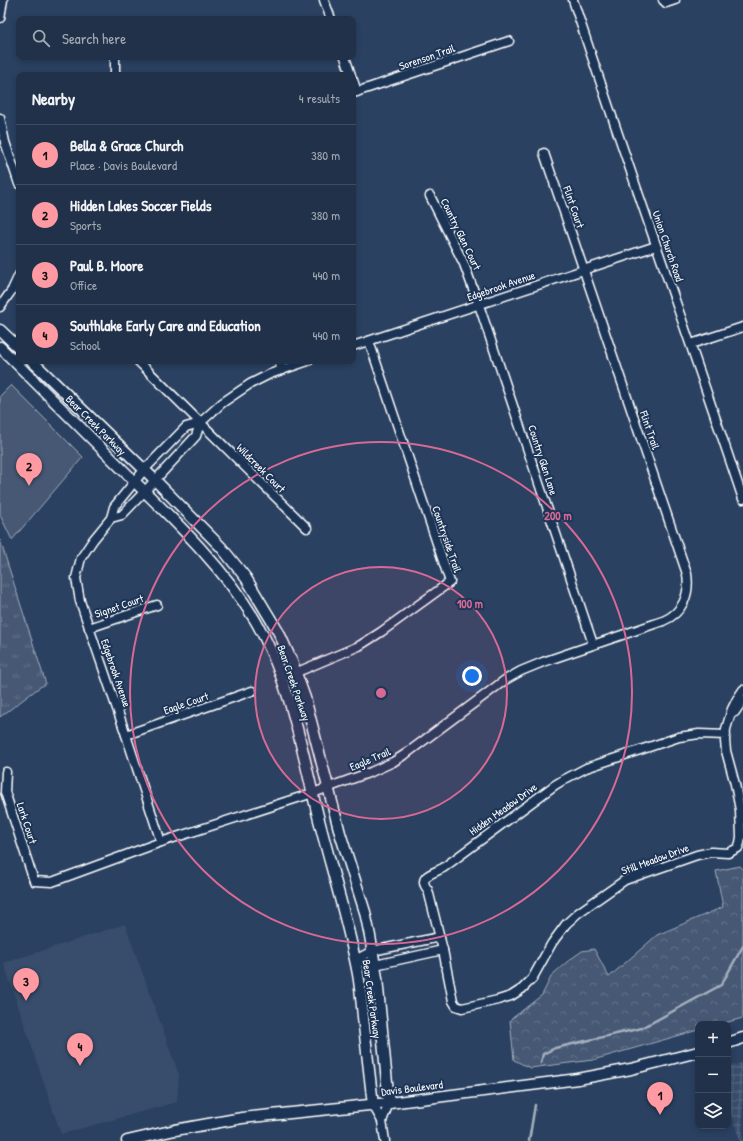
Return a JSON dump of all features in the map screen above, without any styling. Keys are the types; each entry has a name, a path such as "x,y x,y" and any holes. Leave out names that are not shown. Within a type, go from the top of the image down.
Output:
{"main road":[{"path":"0,330 16,345"},
{"name":"Bear Creek Parkway","path":"0,347 16,363"},
{"name":"Bear Creek Parkway","path":"17,364 207,554 254,618 267,643 282,677 299,736 344,912 360,989 373,1105"},
{"name":"Bear Creek Parkway","path":"35,364 155,480 221,547 246,578 279,633 296,672 309,712 340,833 364,912 375,965 389,1103"},
{"path":"731,1042 743,1038"},
{"name":"Davis Boulevard","path":"127,1141 175,1130 242,1118 373,1105 578,1079 631,1069 695,1053"}],"street":[{"path":"0,18 3,0"},
{"path":"324,0 330,16"},
{"name":"Union Church Road","path":"573,0 743,499"},
{"path":"663,0 666,3 675,0"},
{"name":"Sorenson Trail","path":"356,93 509,41"},
{"path":"115,60 115,72"},
{"path":"346,60 350,72"},
{"path":"0,118 5,142 16,175"},
{"name":"Flint Court","path":"544,153 584,269"},
{"name":"Country Glen Court","path":"430,196 464,264 479,305"},
{"name":"Edgebrook Avenue","path":"356,345 656,246"},
{"name":"Flint Trail","path":"584,269 687,574 688,586 685,600"},
{"path":"0,307 16,281"},
{"name":"Country Glen Lane","path":"479,305 593,644"},
{"path":"691,344 743,327"},
{"name":"Countryside Trail","path":"282,677 365,643 450,582 369,341"},
{"name":"Wildcreek Court","path":"141,364 307,528"},
{"path":"280,364 282,370"},
{"name":"Edgebrook Avenue","path":"161,842 80,601 76,578 81,558 111,518 114,507 144,470 186,427 200,423 222,403 259,379 299,364"},
{"name":"Edgebrook Avenue","path":"111,518 122,515 145,491 196,436 200,423"},
{"name":"Eagle Trail","path":"34,881 52,882 161,842 313,793 371,772 394,762 505,680 521,671 593,644 668,619 676,613 685,600"},
{"name":"Signet Court","path":"89,628 157,605"},
{"name":"Still Meadow Drive","path":"456,1006 462,1008 498,1000 511,996 522,989 532,979 554,940 566,924 578,913 625,880 697,855 711,852 728,853 738,848 741,837 740,810 726,751 726,735 727,724 737,699 743,690"},
{"name":"Eagle Court","path":"126,735 252,692"},
{"name":"Still Meadow Drive","path":"727,724 743,700"},
{"name":"Hidden Meadow Drive","path":"456,1006 452,1001 440,937 428,890 425,884 426,876 443,868 554,785 575,773 679,737 699,734 726,735"},
{"name":"Lark Court","path":"6,772 5,792 34,881"},
{"path":"355,960 372,951 440,937"},
{"path":"355,960 375,965 381,962 443,950"},
{"name":"Bear Creek Parkway","path":"382,1121 389,1103"},
{"name":"Bear Creek Parkway","path":"373,1105 382,1121 385,1141"}],"shaded area":[{"path":"125,924 179,1075 177,1102 61,1134 4,963"},
{"path":"743,1062 743,1141 740,1141 731,1114 731,1066"}],"green space":[{"path":"11,385 83,457 12,540 0,515 0,396"},
{"path":"0,540 46,684 0,717"},
{"path":"740,866 743,869 743,1018 731,1021 695,1021 695,1031 593,1060 530,1068 514,1060 510,1020 542,995 552,975 582,951 594,949 609,977 657,935 723,907 716,871"}],"waterway":[{"path":"541,1063 543,1054 555,1048 642,1028 721,985 743,946"},
{"path":"529,1141 535,1105"}],"place":[{"name":"Hidden Lakes Soccer Fields","path":"29,486"},
{"name":"Paul B. Moore","path":"26,1001"},
{"name":"Southlake Early Care and Education","path":"80,1066"},
{"name":"Bella & Grace Church","path":"660,1115"}]}
